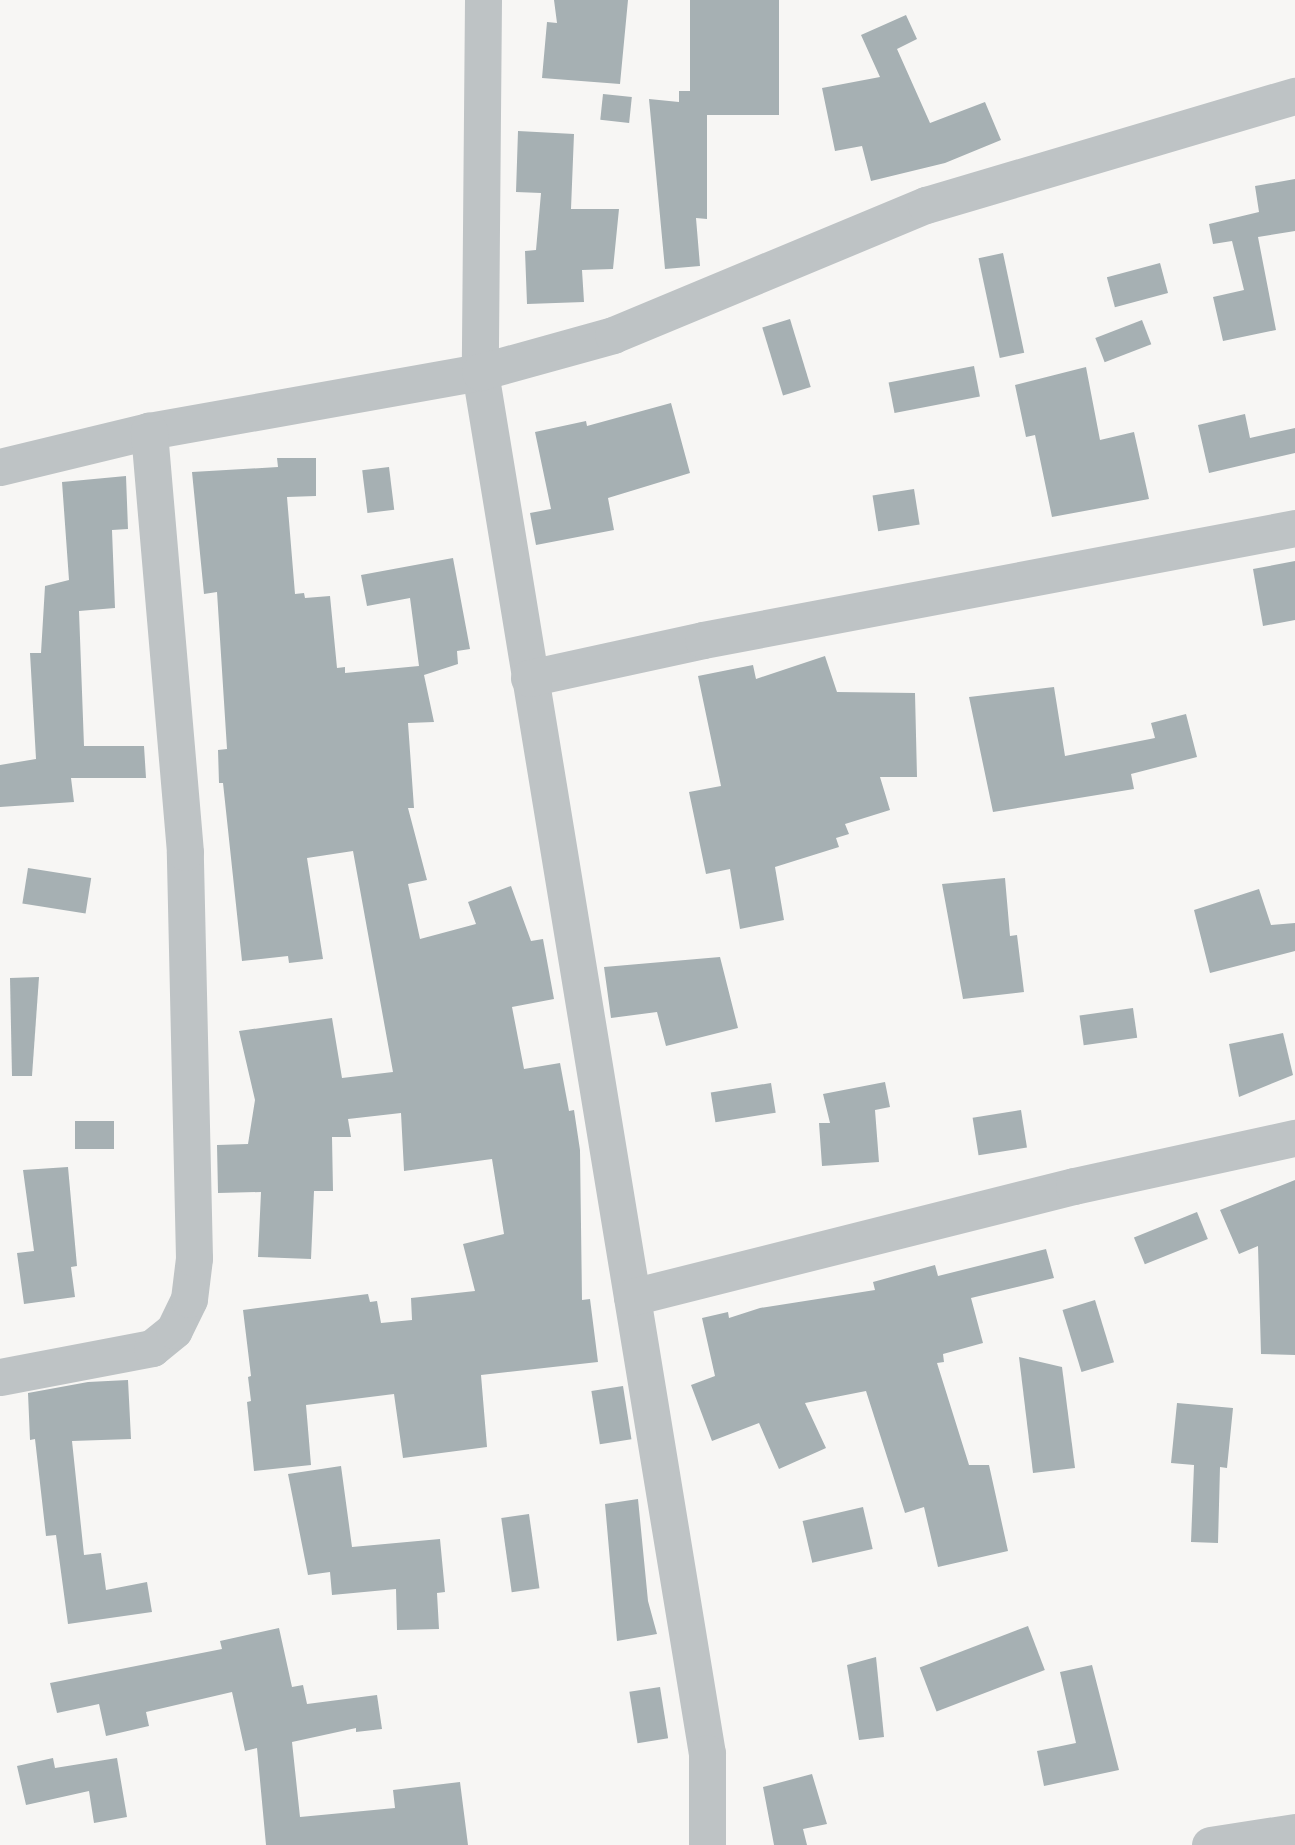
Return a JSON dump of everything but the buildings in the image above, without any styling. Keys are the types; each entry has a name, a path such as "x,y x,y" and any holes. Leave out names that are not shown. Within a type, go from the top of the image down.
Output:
{"street":[{"path":"483,0 480,372 707,1753 707,1845"},
{"path":"0,467 149,431 480,372 613,335 926,205 1295,96"},
{"path":"0,1377 152,1348 174,1330 189,1299 194,1258 185,852 149,431"},
{"path":"529,678 756,630 1295,528"},
{"path":"632,1297 1074,1186 1295,1138"},
{"path":"1210,1845 1295,1832"}]}
